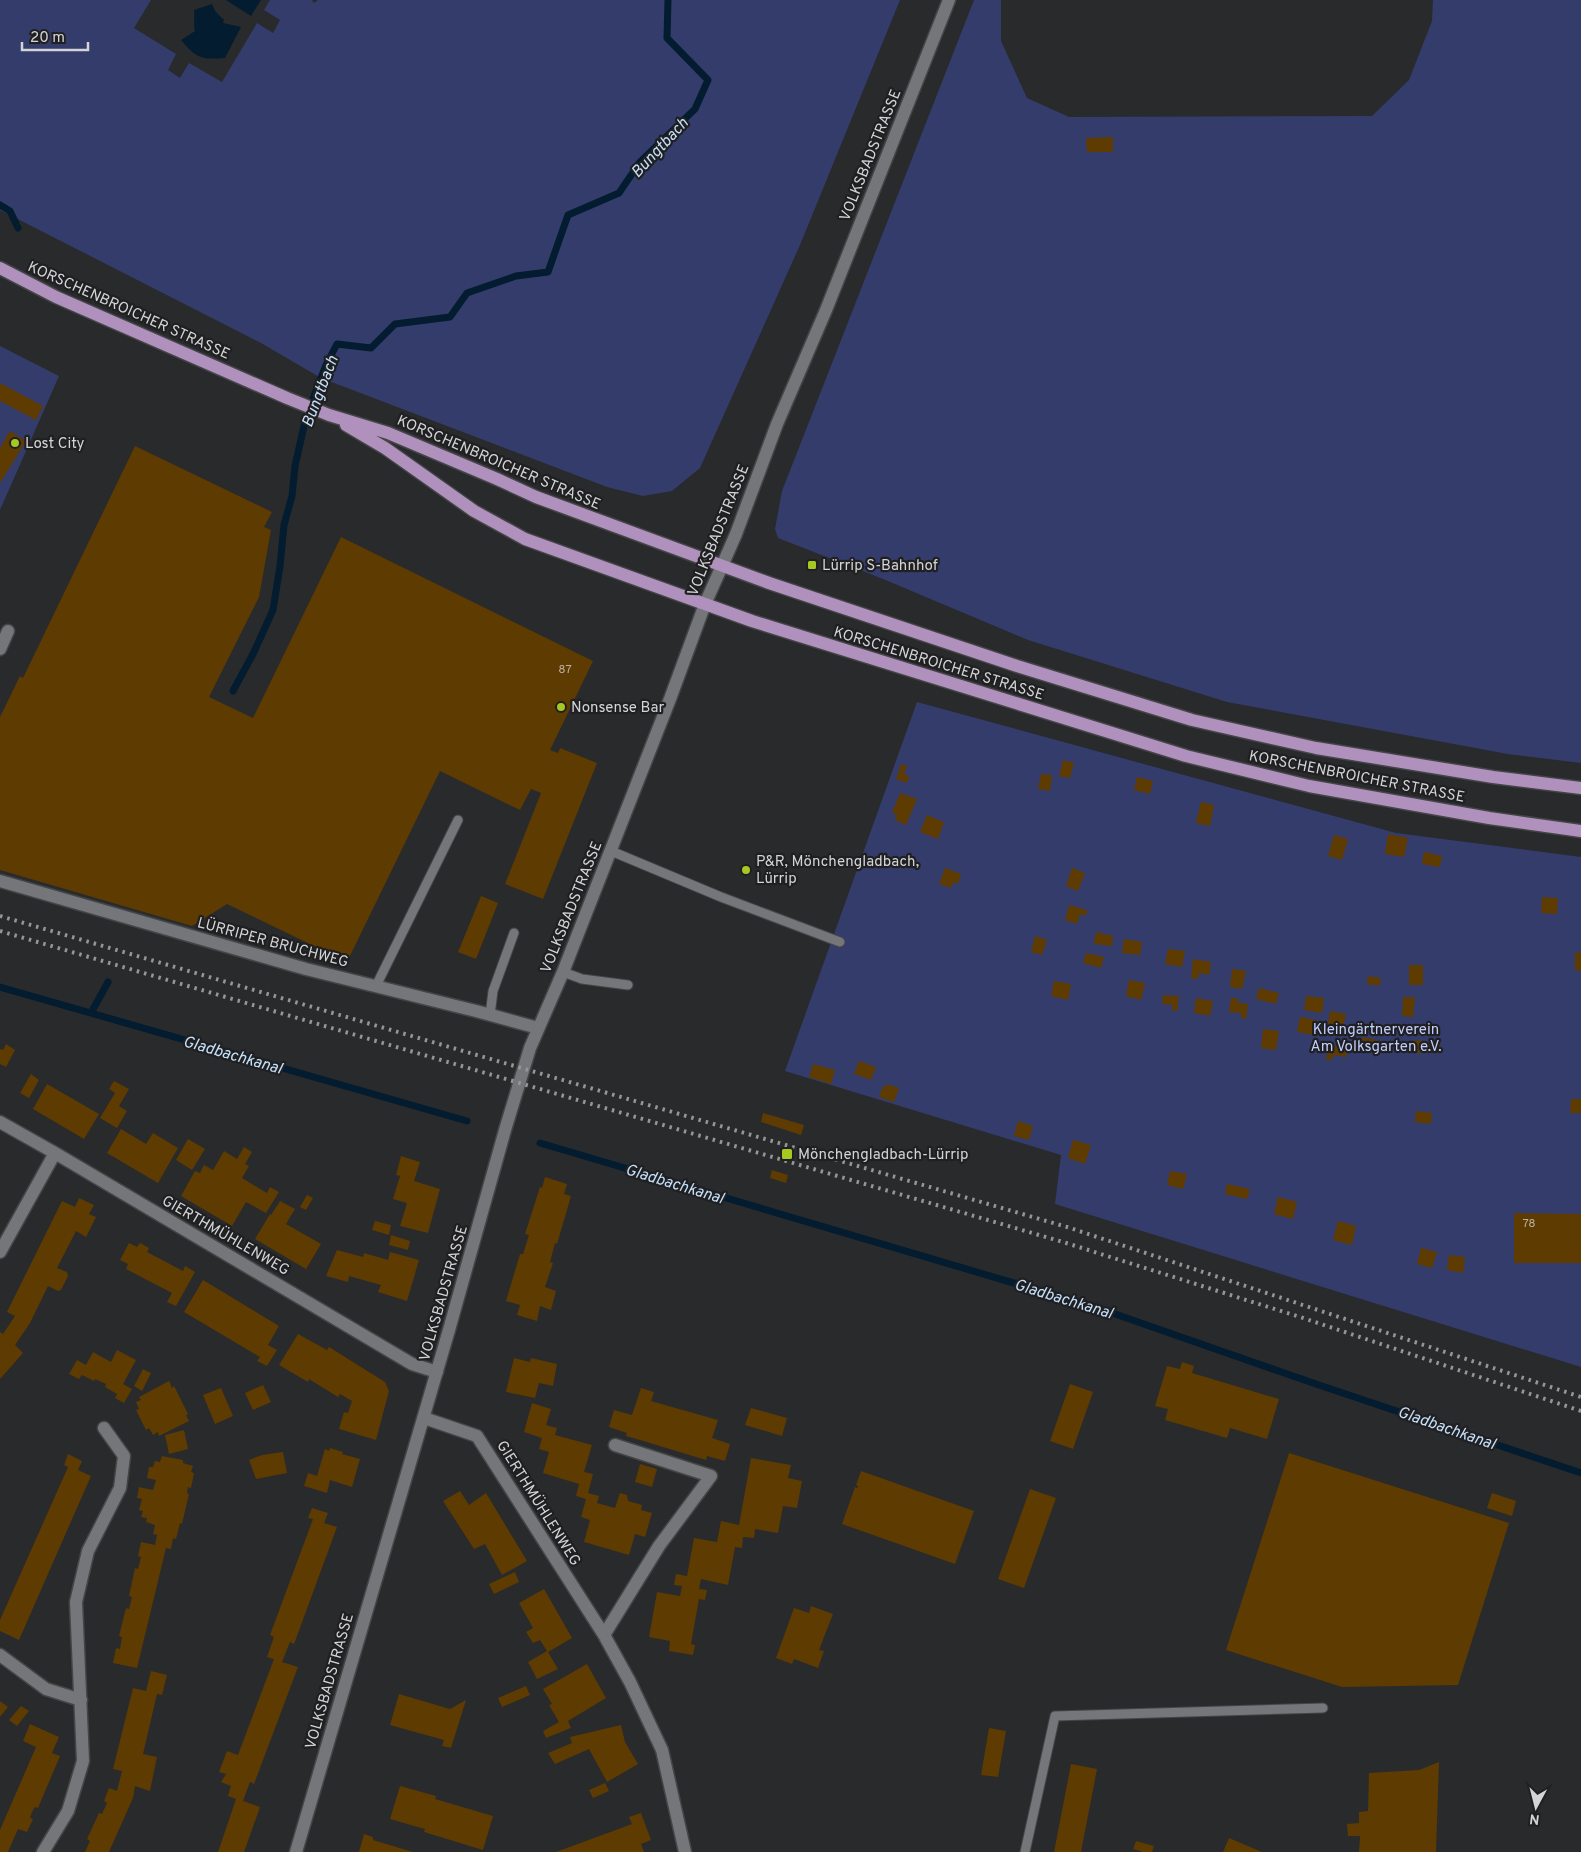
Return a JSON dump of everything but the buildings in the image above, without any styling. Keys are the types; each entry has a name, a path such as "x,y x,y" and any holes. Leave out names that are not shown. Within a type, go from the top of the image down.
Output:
{"main road":[{"name":"KORSCHENBROICHER STRASSE","path":"0,268 56,297 287,398 329,415 388,433 536,497 722,566 990,657 1192,720 1316,748 1493,777 1581,788"},
{"name":"KORSCHENBROICHER STRASSE","path":"329,415 386,448 474,510 525,539 752,621 1186,756 1310,786 1489,818 1581,830"}],"street":[{"name":"VOLKSBADSTRASSE","path":"296,1852 424,1418 508,1121 538,1028 563,972 705,604 736,534 777,424 826,310 949,0"},
{"path":"0,649 8,631"},
{"name":"LÜRRIPER BRUCHWEG","path":"0,881 297,966 538,1028"},
{"name":"GIERTHMÜHLENWEG","path":"0,1122 412,1364 437,1372"},
{"path":"0,1252 54,1153"},
{"name":"GIERTHMÜHLENWEG","path":"424,1418 477,1436 604,1635 630,1682 662,1750 685,1852"},
{"path":"43,1852 68,1811 83,1761 76,1602 88,1551 120,1488 124,1456 104,1428"},
{"path":"604,1635 659,1546 711,1476 615,1445"},
{"path":"0,1655 46,1689 81,1700"}],"lane":[{"path":"376,986 458,820"},
{"path":"611,851 668,876 840,942"},
{"path":"490,1015 493,991 514,933"},
{"path":"563,972 582,979 628,985"},
{"path":"1025,1852 1056,1716 1323,1708"}],"green space":[{"path":"0,0 151,0 134,28 176,54 168,70 180,78 189,63 222,82 257,23 273,33 280,20 264,10 270,0 312,0 314,3 318,0 900,0 800,245 700,468 672,491 643,496 607,487 321,378 261,343 0,210"},
{"path":"974,0 1001,0 1001,41 1027,98 1069,117 1372,116 1409,80 1432,21 1433,0 1581,0 1581,763 1508,754 1227,702 1028,640 883,579 778,538 775,529 782,491"},
{"name":"Lost City","path":"0,346 59,376 0,510"},
{"name":"Kleingärtnerverein Am Volksgarten e.V.","path":"917,702 1396,833 1581,857 1581,1367 1055,1204 1061,1155 785,1071"}],"shaded area":[{"path":"226,0 261,0 251,16"},
{"path":"212,4 215,11 224,20 223,23 241,27 225,58 204,58 191,51 181,40 195,31 194,10"}],"waterway":[{"name":"Bungtbach","path":"233,691 253,654 273,610 284,525 292,496 295,466 306,417 326,365 337,344 371,348 395,324 450,317 467,293 516,276 548,272 568,215 619,193 640,162 695,109 708,80 667,38 668,0"},
{"path":"0,205 10,211 18,228"},
{"name":"Bungtbach","path":"91,1013 108,982"},
{"name":"Gladbachkanal","path":"0,987 467,1121"},
{"name":"Gladbachkanal","path":"540,1143 1095,1307 1581,1473"}],"railway":[{"path":"0,916 1067,1227 1581,1397"},
{"path":"0,931 1063,1242 1300,1317 1581,1411"}],"place":[{"name":"Lost City","path":"15,443"},
{"name":"Lürrip S-Bahnhof","path":"812,565"},
{"name":"Nonsense Bar","path":"561,707"},
{"name":"P&R, Mönchengladbach, Lürrip","path":"746,870"},
{"name":"Mönchengladbach-Lürrip","path":"787,1154"}]}
